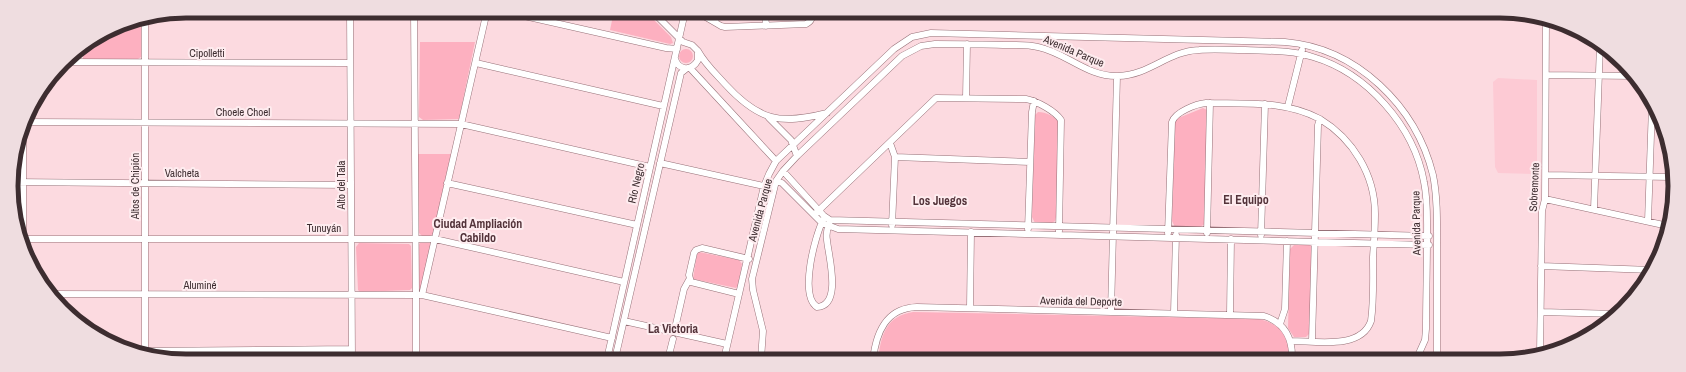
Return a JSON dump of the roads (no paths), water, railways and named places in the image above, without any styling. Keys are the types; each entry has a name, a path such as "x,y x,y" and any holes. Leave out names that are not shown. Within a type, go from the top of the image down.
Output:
{"street":[{"name":"Alto del Tala","path":"350,18 352,354"},
{"path":"414,18 415,238 419,295 416,354"},
{"path":"419,295 435,239 486,18"},
{"path":"534,18 666,48 676,49 687,44"},
{"path":"552,22 553,18"},
{"path":"659,18 679,39 692,45 740,101 754,110 781,120 793,120 829,112"},
{"name":"Río Negro","path":"608,354 663,106 684,18"},
{"path":"708,18 726,27 806,24 810,22 812,18"},
{"path":"715,22 716,18"},
{"path":"765,18 766,26"},
{"name":"Altos de Chipión","path":"145,23 145,349"},
{"name":"Sobremonte","path":"1540,349 1542,211 1545,199 1546,175 1546,25"},
{"name":"Avenida Parque","path":"725,354 764,186 776,161 902,42 921,34 931,33 1276,42 1303,45 1326,51 1357,67 1382,87 1400,107 1417,134 1432,174 1436,203 1437,236 1436,354"},
{"name":"Avenida Parque","path":"761,354 763,331 752,284 776,181 797,156 908,52 928,44 1028,45 1040,47 1057,53 1084,69 1117,76 1145,71 1178,54 1192,50 1284,51 1325,60 1350,74 1374,93 1397,119 1415,152 1422,172 1426,195 1426,336 1418,354"},
{"path":"966,98 967,44"},
{"path":"1288,106 1303,45"},
{"path":"675,59 676,64 681,67 688,68 695,65 698,60 698,51"},
{"path":"1594,209 1600,51"},
{"name":"Cipolletti","path":"73,62 350,63"},
{"path":"476,63 663,106"},
{"path":"688,68 776,161"},
{"name":"Río Negro","path":"616,354 681,73 688,68"},
{"path":"1546,75 1627,76"},
{"path":"1111,312 1117,76"},
{"path":"814,215 936,98 1026,99 1034,101 1058,115 1061,120 1059,234"},
{"path":"1028,234 1032,112 1034,101"},
{"path":"839,102 846,110"},
{"path":"1207,238 1210,103"},
{"path":"1168,238 1172,120 1176,115 1198,105 1210,103 1288,106 1320,118 1336,129 1362,162 1370,182 1374,198 1375,215 1372,316 1368,328 1360,336 1350,341 1291,341"},
{"path":"1261,240 1265,104"},
{"path":"1648,221 1652,114"},
{"path":"766,115 785,133 794,145 797,156"},
{"path":"1312,341 1318,125 1320,118"},
{"name":"Choele Choel","path":"31,122 350,122 461,124 650,167"},
{"path":"890,143 895,157 892,230"},
{"path":"22,223 23,146"},
{"path":"895,157 1030,162"},
{"path":"660,163 764,186"},
{"path":"783,171 819,210 826,222 826,237 832,275 832,288 828,301 824,306 817,307 811,300 808,278 826,222"},
{"path":"1546,175 1668,177"},
{"path":"776,181 782,183 814,215 838,229 1436,245"},
{"name":"Valcheta","path":"18,182 351,184"},
{"path":"447,183 637,225"},
{"path":"1545,199 1663,225"},
{"path":"826,222 892,221 1059,227 1437,236"},
{"path":"1174,313 1176,230"},
{"path":"970,308 971,232"},
{"name":"Tunuyán","path":"27,239 435,239 624,282"},
{"path":"1230,315 1231,239"},
{"path":"1287,241 1285,310 1280,324 1288,333 1291,341 1292,354"},
{"path":"676,324 684,289 689,280 694,253 699,249 702,248 757,260"},
{"path":"1541,266 1645,270"},
{"path":"689,280 695,284 739,294"},
{"name":"Aluminé","path":"58,294 419,295 612,338"},
{"name":"Avenida del Deporte","path":"874,354 877,342 887,319 898,311 911,307 1264,316 1280,324"},
{"path":"1541,312 1609,314"},
{"path":"624,321 727,344"},
{"path":"669,354 673,339"},
{"path":"158,352 352,349"}],"district":[{"name":"El Equipo","path":"1246,200"},
{"name":"Los Juegos","path":"940,201"},
{"name":"Ciudad Ampliación Cabildo","path":"478,231"},
{"name":"La Victoria","path":"673,329"}]}
